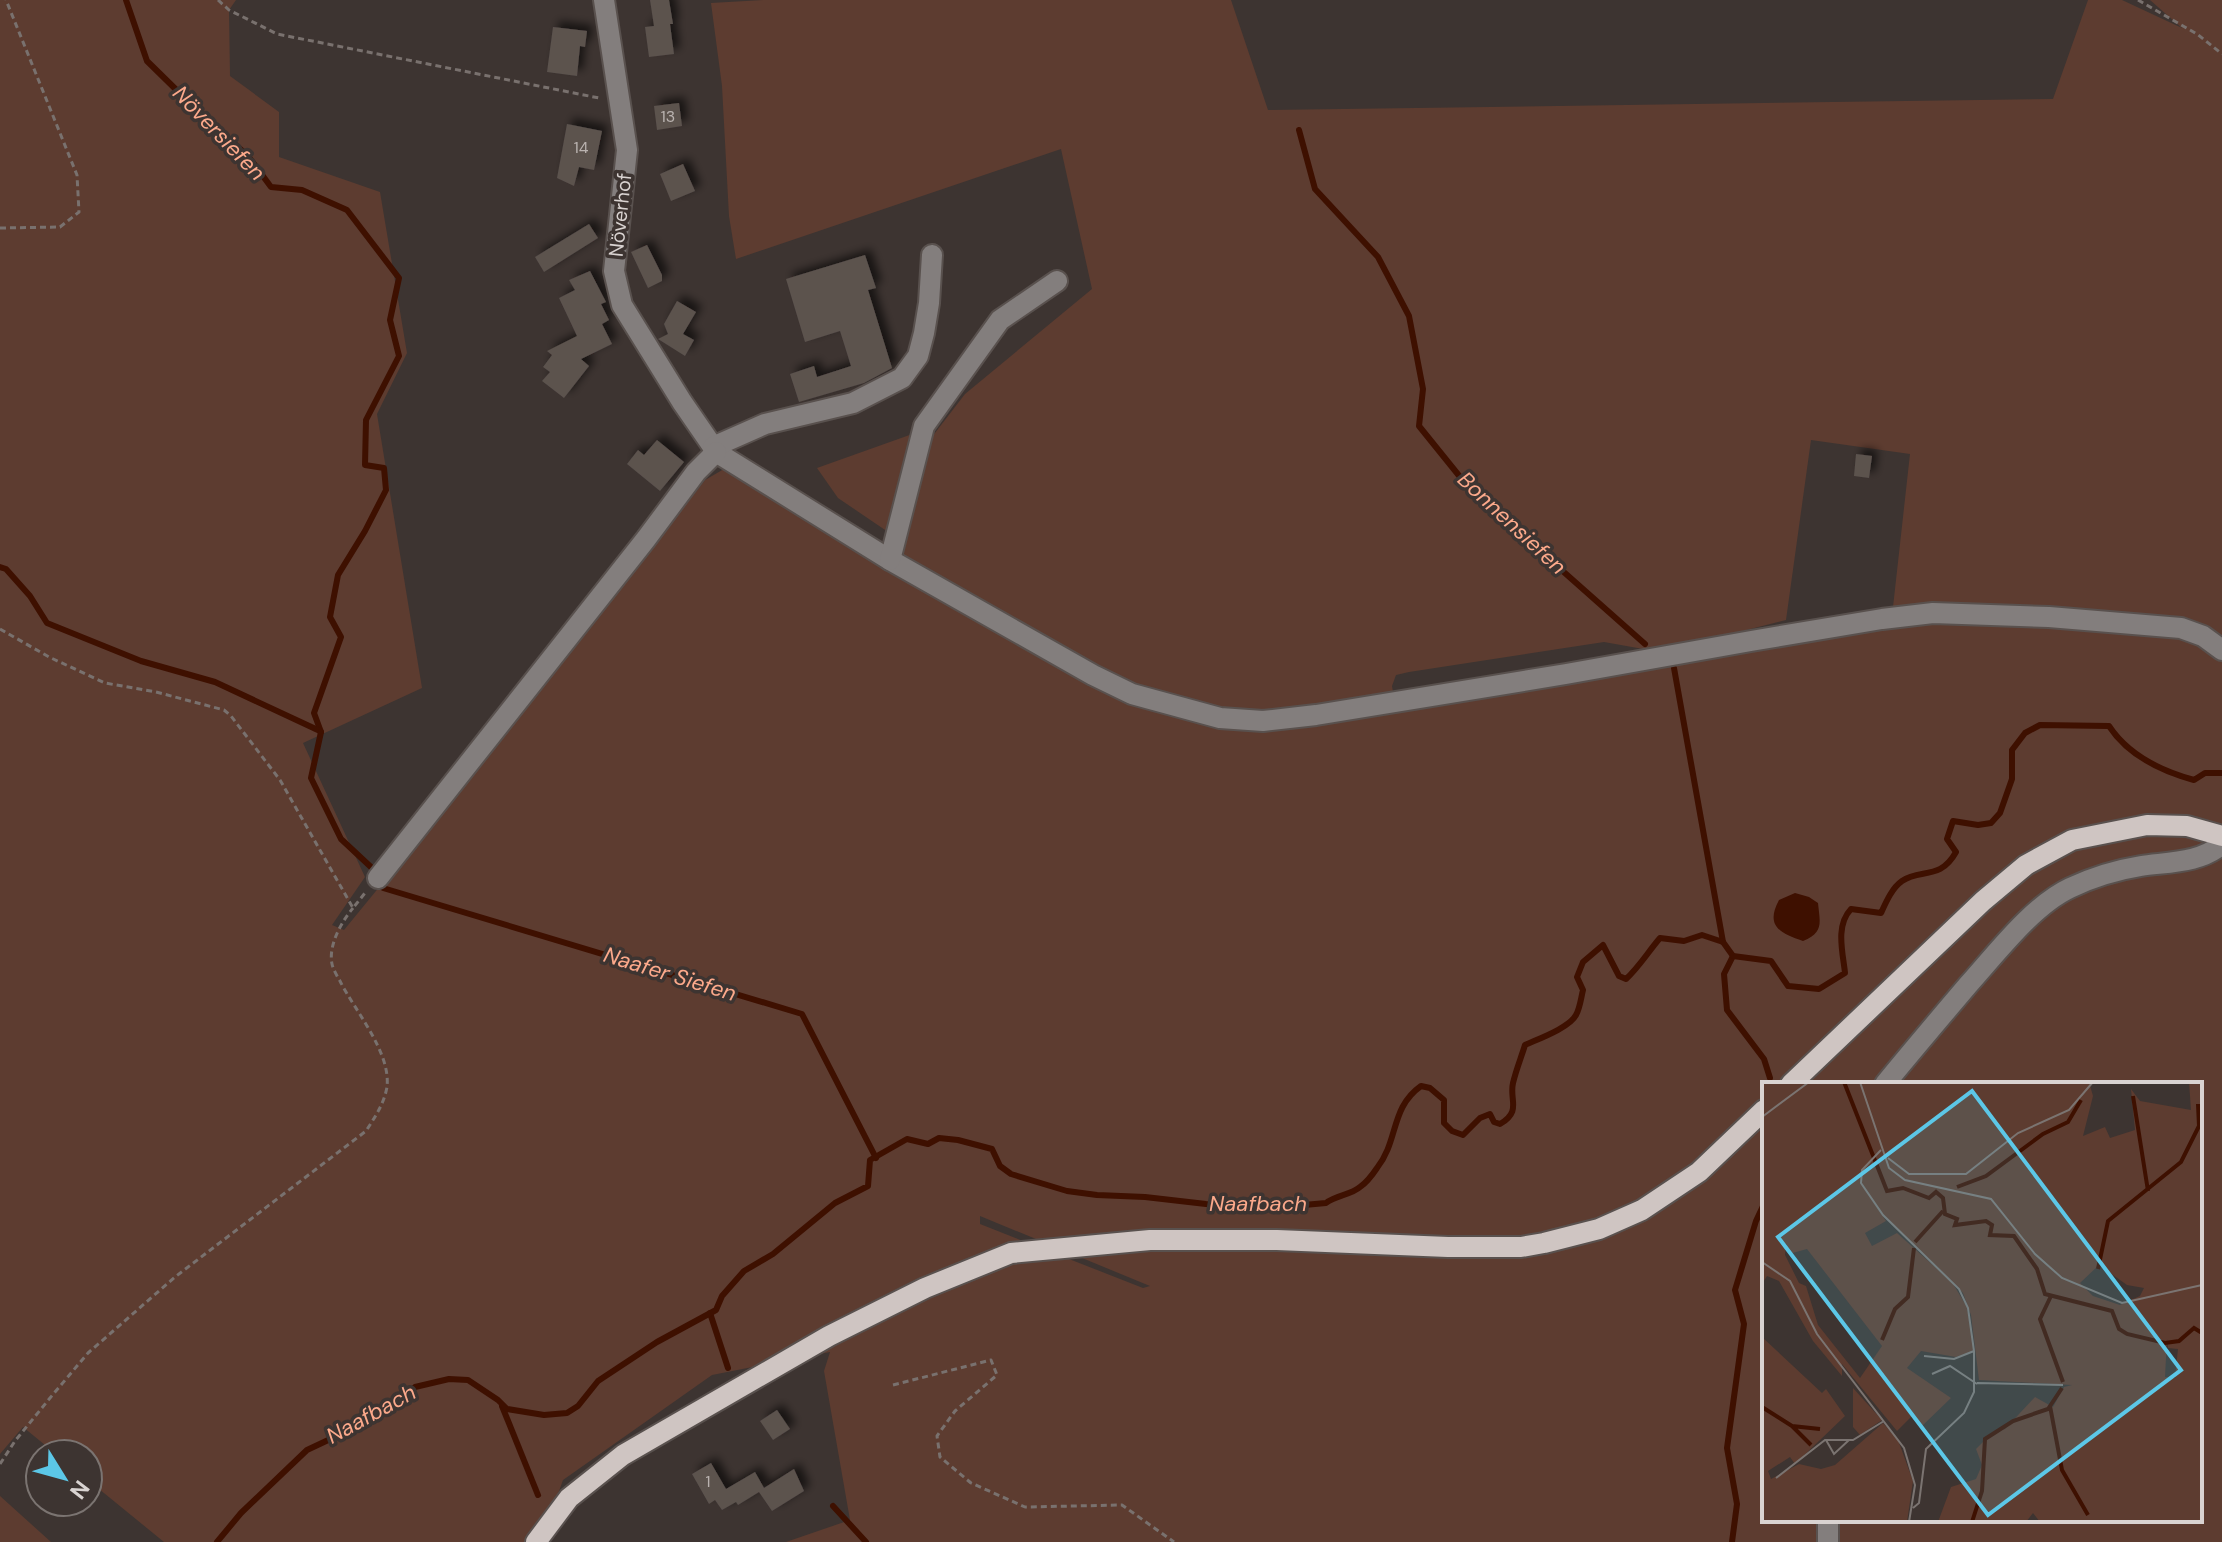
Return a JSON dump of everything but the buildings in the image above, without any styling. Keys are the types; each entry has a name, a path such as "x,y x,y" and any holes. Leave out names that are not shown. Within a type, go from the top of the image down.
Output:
{"main road":[{"path":"1793,1082 1983,901 2026,865 2072,840 2147,825 2187,826 2222,836"},
{"path":"536,1542 569,1498 623,1455 829,1336 925,1288 1011,1253 1150,1240 1277,1240 1448,1247 1521,1247 1544,1243 1599,1229 1642,1210 1699,1172 1762,1112"}],"street":[{"name":"Növerhof","path":"604,0 627,150 614,271 622,305 714,450"},
{"path":"378,878 714,450 765,424 853,403 902,378 918,356 924,333 932,255"},
{"path":"890,560 924,426 1000,320 1057,281"},
{"path":"714,450 890,560 1093,675 1132,694 1220,718 1263,721 1316,715 1933,613 2049,617 2181,628 2203,636 2222,650"},
{"path":"1887,1082 2003,944 2040,909 2067,889 2100,875 2211,854 2222,844"}],"path":[{"path":"0,228 60,227 79,212 77,175 6,0"},
{"path":"218,0 229,10 277,34 595,98 620,99"},
{"path":"2138,0 2197,34 2222,54"},
{"path":"0,629 49,657 105,683 156,692 224,710 280,780 353,908"},
{"path":"0,1464 15,1441 88,1353 175,1277 366,1131 381,1108 387,1085 383,1055 331,964 341,922 378,878"},
{"path":"893,1385 991,1360 997,1375 955,1411 937,1436 940,1457 971,1483 1025,1507 1122,1505 1174,1542"}],"shaded area":[{"path":"0,0 236,0 229,10 230,76 279,112 279,157 380,192 407,353 377,414 422,688 303,743 365,877 332,925 344,930 705,480 724,469 1085,679 1231,725 1947,607 1893,607 1910,454 1811,440 1786,620 1660,652 1604,642 1409,672 1396,675 1392,686 1394,698 1268,715 1219,711 1141,690 893,557 928,442 965,394 1092,289 1061,149 736,259 729,216 722,86 711,3 763,0 1231,0 1268,110 2053,99 2088,0 2122,0 2182,28 2150,0 2222,0 2222,1542 786,1542 850,1520 824,1371 830,1352 712,1375 563,1480 544,1542 164,1542 104,1493 104,1438 36,1438 23,1427 0,1454","holes":["980,1216 1150,1286 1143,1288 980,1224"]},
{"path":"918,432 891,534 838,498 817,468"},
{"path":"1795,893 1818,903 1818,930 1803,941 1788,935 1774,922 1779,900"},
{"path":"0,1496 51,1542 0,1542"}],"waterway":[{"name":"Növersiefen","path":"126,0 147,61 248,156 271,187 302,190 347,210 399,278 390,320 399,356 366,420 365,465 384,468 386,490 338,575 330,617 341,637 314,713 321,732"},
{"name":"Bonnensiefen","path":"1299,130 1315,189 1378,257 1409,316 1423,389 1419,426 1469,488 1645,644"},
{"name":"Naafer Siefen","path":"0,567 6,569 30,596 47,623 141,661 215,682 320,731"},
{"name":"Bonnensiefen","path":"1674,668 1723,942"},
{"name":"Naafbach","path":"217,1542 241,1513 307,1450 372,1416 388,1402 400,1399 415,1387 449,1379 468,1380 507,1409 544,1415 567,1413 578,1406 598,1381 657,1342 716,1310 722,1296 744,1271 773,1254 835,1203 868,1186 870,1160 907,1139 928,1144 939,1138 958,1140 992,1149 1000,1166 1011,1174 1067,1191 1206,1204 1282,1207 1326,1203 1356,1190 1371,1176 1384,1157 1404,1104 1421,1086 1430,1088 1444,1100 1444,1123 1452,1131 1463,1135 1480,1118 1490,1114 1494,1122 1500,1124 1507,1119 1513,1110 1513,1083 1525,1045 1553,1033 1576,1015 1583,990 1577,977 1583,962 1603,945 1619,976 1626,979 1660,938 1684,941 1702,935 1723,942 1733,956 1771,961 1788,986 1819,989 1845,973 1842,931 1851,909 1881,913 1892,891 1902,881 1937,870 1950,861 1956,852 1947,839 1953,821 1978,825 1991,823 2000,813 2012,779 2012,750 2025,733 2040,725 2109,726 2136,753 2169,772 2194,780 2205,773 2222,773"},
{"name":"Naafer Siefen","path":"321,732 311,778 341,839 372,868"},
{"name":"Naafer Siefen","path":"383,888 802,1014 876,1158"},
{"path":"1733,956 1724,974 1727,1010 1764,1059 1770,1078"},
{"path":"1732,1542 1737,1504 1727,1448 1744,1324 1735,1290 1762,1208"},
{"path":"710,1313 728,1368"},
{"path":"502,1406 538,1495"},
{"path":"833,1506 866,1542"}]}
